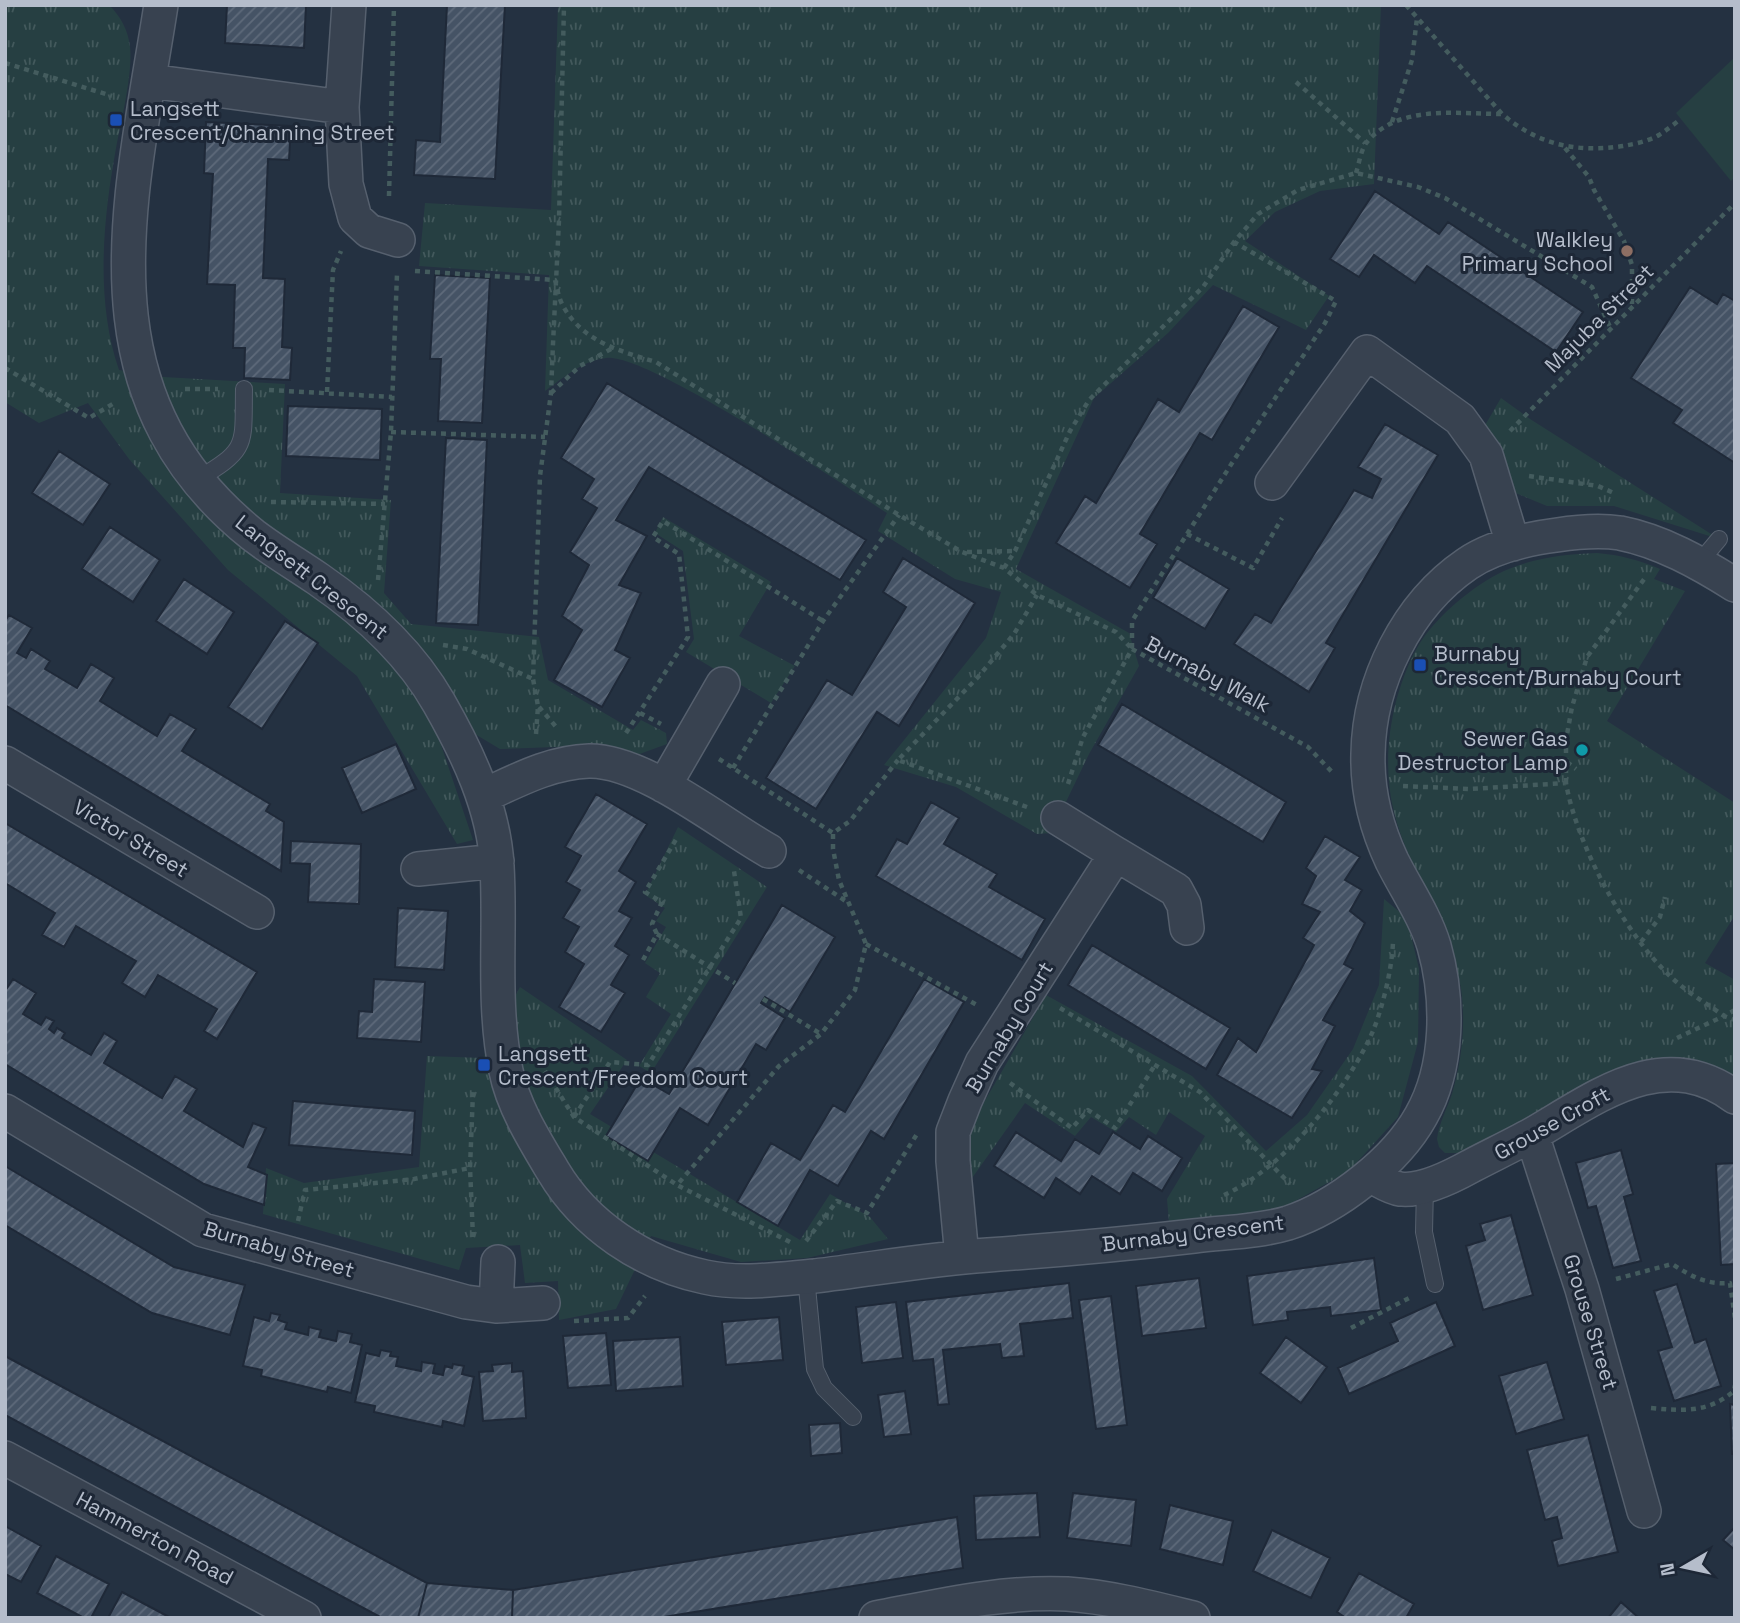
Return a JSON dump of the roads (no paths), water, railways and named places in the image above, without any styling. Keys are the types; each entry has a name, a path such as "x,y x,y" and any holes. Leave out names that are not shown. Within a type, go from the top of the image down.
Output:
{"street":[{"name":"Langsett Crescent","path":"161,5 127,264 129,309 135,350 146,389 166,434 208,490 243,527 274,551 322,581 385,633 432,691 461,743 483,796 491,825 497,861 497,989 507,1078 534,1138 561,1184 591,1219 633,1250"},
{"path":"349,5 342,107 346,184 355,218 397,255"},
{"path":"148,94 342,107"},
{"path":"1272,483 1367,352 1460,419 1486,455 1513,544"},
{"name":"Burnaby Crescent","path":"633,1250 706,1278 758,1282 962,1257 1279,1226 1318,1212 1371,1176 1422,1116 1438,1072 1444,1027 1442,979 1432,937 1390,857 1376,819 1368,785 1367,745 1373,705 1388,663 1409,623 1439,587 1472,560 1513,544 1582,532 1621,534 1667,549 1709,551 1735,585"},
{"path":"664,786 723,684"},
{"path":"483,796 527,776 560,765 591,761 623,768 664,786 758,845"},
{"name":"Victor Street","path":"5,763 257,912"},
{"path":"1058,818 1176,890 1184,905 1187,928"},
{"name":"Burnaby Court","path":"962,1257 953,1132 982,1063 1116,854"},
{"path":"418,869 497,861"},
{"name":"Grouse Croft","path":"1371,1176 1400,1189 1445,1180 1532,1135 1612,1089 1647,1077 1667,1073 1691,1076 1735,1097"},
{"name":"Burnaby Street","path":"5,1111 203,1230 466,1302 496,1306 543,1303"},
{"name":"Grouse Street","path":"1532,1135 1582,1289 1644,1511"},
{"path":"496,1306 498,1262"},
{"name":"Hammerton Road","path":"5,1458 304,1618"},
{"path":"876,1618 1003,1595 1067,1594 1131,1603 1193,1618"}],"lane":[{"path":"208,490 234,456 243,438 244,389"},
{"path":"1425,1186 1424,1232 1435,1284"},
{"path":"806,1276 815,1369 824,1388 853,1417"}],"place":[{"name":"Langsett Crescent/Channing Street","path":"116,120"},
{"name":"Walkley Primary School","path":"1627,251"},
{"name":"Burnaby Crescent/Burnaby Court","path":"1420,665"},
{"name":"Sewer Gas Destructor Lamp","path":"1582,750"},
{"name":"Langsett Crescent/Freedom Court","path":"484,1065"}]}
